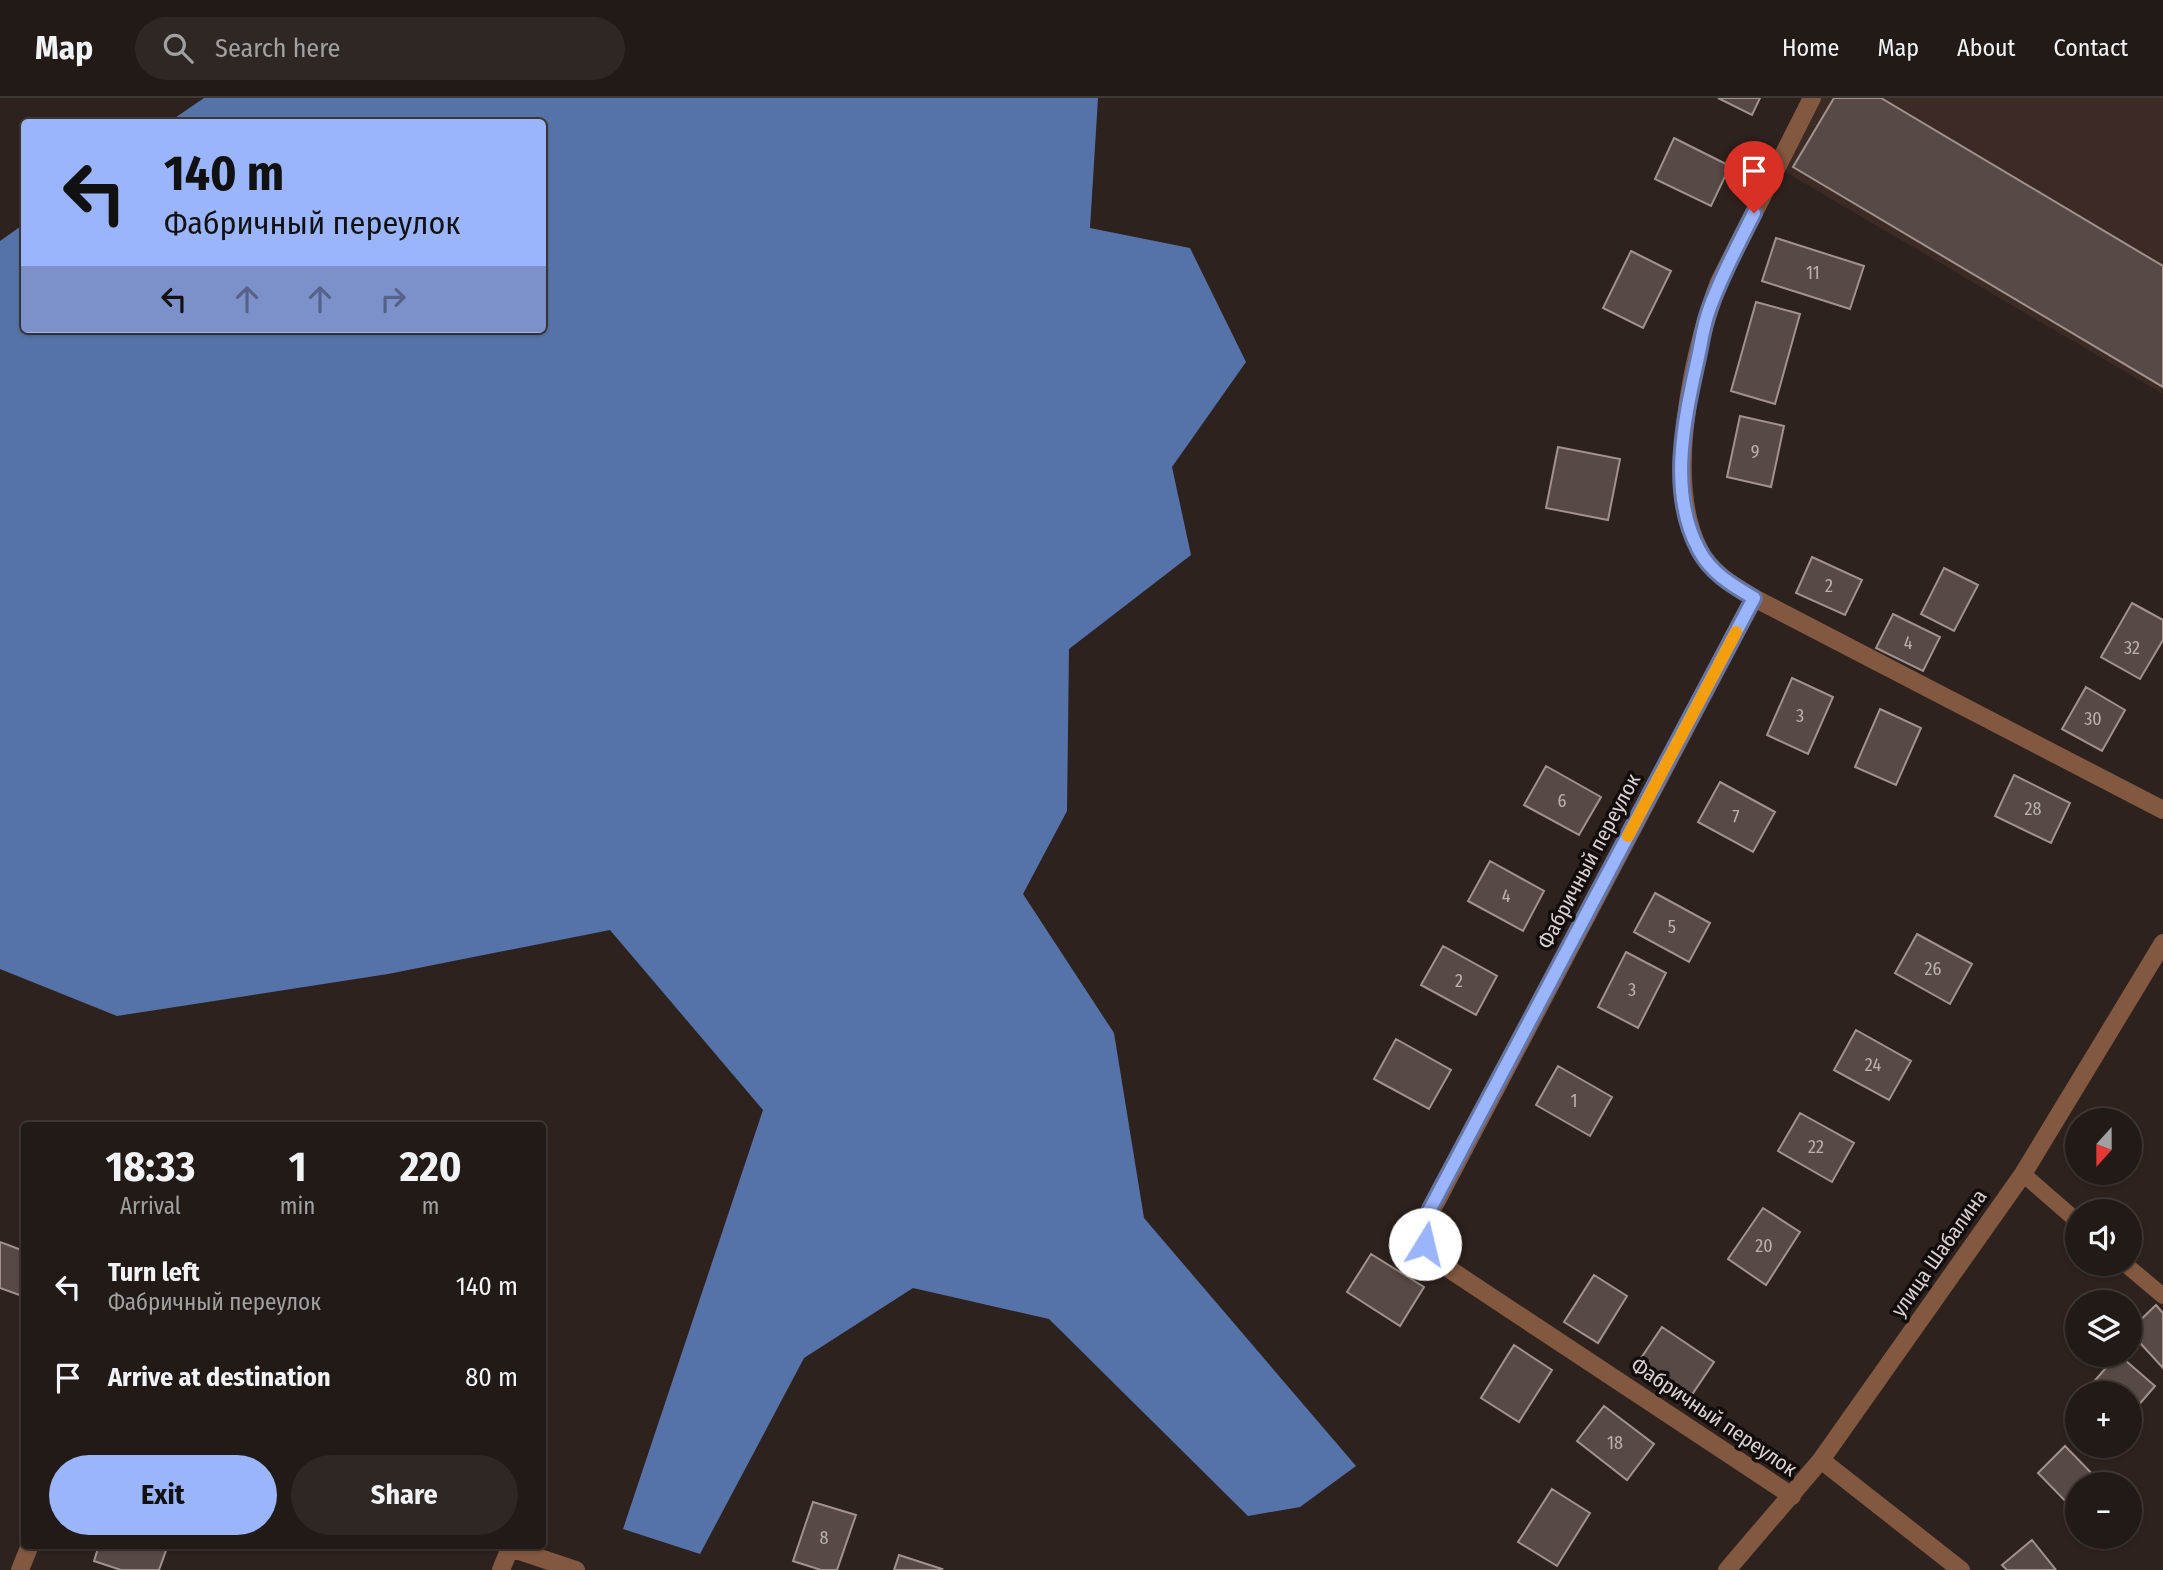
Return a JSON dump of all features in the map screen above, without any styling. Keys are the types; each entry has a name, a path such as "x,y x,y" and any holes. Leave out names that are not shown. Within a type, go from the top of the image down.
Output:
{"street":[{"path":"1812,98 1719,282 1707,313 1688,404 1681,461 1684,508 1699,550 1720,577 1754,598 2163,810"},
{"name":"Фабричный переулок","path":"1754,598 1423,1227 1425,1244 1440,1263 1792,1496"},
{"name":"улица Шабалина","path":"1727,1570 1821,1460 2023,1174 2163,943"},
{"path":"1821,1460 1961,1570"},
{"path":"20,1570 28,1549"},
{"path":"501,1570 510,1549"},
{"path":"513,1549 576,1570"}],"lane":[{"path":"2023,1174 2065,1211"},
{"path":"2139,1276 2163,1296"}],"shaded area":[{"path":"1818,98 2163,98 2163,394 1782,170"}],"water":[{"path":"204,98 1098,98 1090,228 1190,248 1246,362 1172,467 1191,555 1069,649 1067,811 1023,894 1114,1033 1144,1218 1356,1466 1300,1507 1248,1516 1049,1319 913,1288 804,1358 700,1554 623,1529 763,1110 610,930 388,974 117,1016 0,969 0,241 21,226 21,333 546,333 546,119 173,119"}],"building":[{"path":"1718,98 1760,98 1752,115"},
{"path":"1834,98 1881,98 2163,266 2163,387 1793,167"},
{"path":"1674,138 1730,166 1711,206 1655,179"},
{"path":"1776,238 1864,266 1850,309 1762,281"},
{"path":"1631,251 1671,271 1643,328 1603,308"},
{"path":"1756,302 1800,314 1775,404 1731,391"},
{"path":"1740,416 1784,426 1771,487 1727,477"},
{"path":"1558,447 1620,459 1608,520 1546,508"},
{"path":"1812,557 1862,580 1845,615 1796,593"},
{"path":"1944,568 1978,585 1954,631 1921,614"},
{"path":"2132,603 2163,620 2163,640 2140,679 2101,657"},
{"path":"1893,614 1940,637 1923,671 1876,648"},
{"path":"1792,678 1833,697 1808,754 1767,735"},
{"path":"2086,687 2125,710 2102,751 2062,729"},
{"path":"1880,709 1921,728 1896,785 1855,767"},
{"path":"1546,766 1601,797 1579,835 1524,805"},
{"path":"2014,775 2070,803 2051,843 1995,816"},
{"path":"1720,782 1775,812 1753,852 1698,822"},
{"path":"1490,861 1544,891 1523,931 1468,901"},
{"path":"1655,893 1710,923 1689,962 1634,932"},
{"path":"1917,934 1972,964 1950,1004 1895,973"},
{"path":"1443,946 1497,976 1476,1015 1421,985"},
{"path":"1626,952 1666,973 1638,1028 1598,1007"},
{"path":"1856,1030 1911,1061 1889,1100 1834,1070"},
{"path":"1396,1039 1451,1070 1429,1109 1374,1079"},
{"path":"1558,1066 1612,1097 1590,1136 1536,1105"},
{"path":"1800,1113 1854,1143 1832,1182 1778,1151"},
{"path":"1763,1208 1800,1232 1766,1285 1728,1259"},
{"path":"0,1242 21,1250 21,1296 0,1288"},
{"path":"1371,1254 1424,1287 1400,1326 1347,1292"},
{"path":"1594,1275 1627,1296 1598,1343 1564,1322"},
{"path":"2156,1305 2163,1313 2163,1368 2142,1345 2142,1318"},
{"path":"1662,1327 1714,1362 1689,1399 1637,1364"},
{"path":"1514,1345 1552,1370 1519,1422 1481,1398"},
{"path":"2107,1367 2133,1367 2155,1386 2142,1401 2142,1381 2094,1381"},
{"path":"1604,1406 1654,1444 1627,1480 1577,1441"},
{"path":"2065,1446 2065,1458 2077,1458 2090,1472 2065,1472 2065,1501 2038,1473"},
{"path":"1552,1489 1590,1513 1557,1566 1518,1542"},
{"path":"813,1502 856,1515 837,1570 821,1570 793,1561"},
{"path":"2032,1540 2056,1570 2007,1570 2002,1565"},
{"path":"98,1549 167,1549 159,1570 121,1570 94,1561"},
{"path":"899,1555 942,1569 894,1570"}],"slow traffic":[{"path":"1628,836 1736,632"}],"route":[{"path":"1425,1244 1423,1227 1430,1209 1754,598 1720,577 1699,550 1684,508 1681,461 1688,404 1707,313 1719,282 1754,213"}]}
